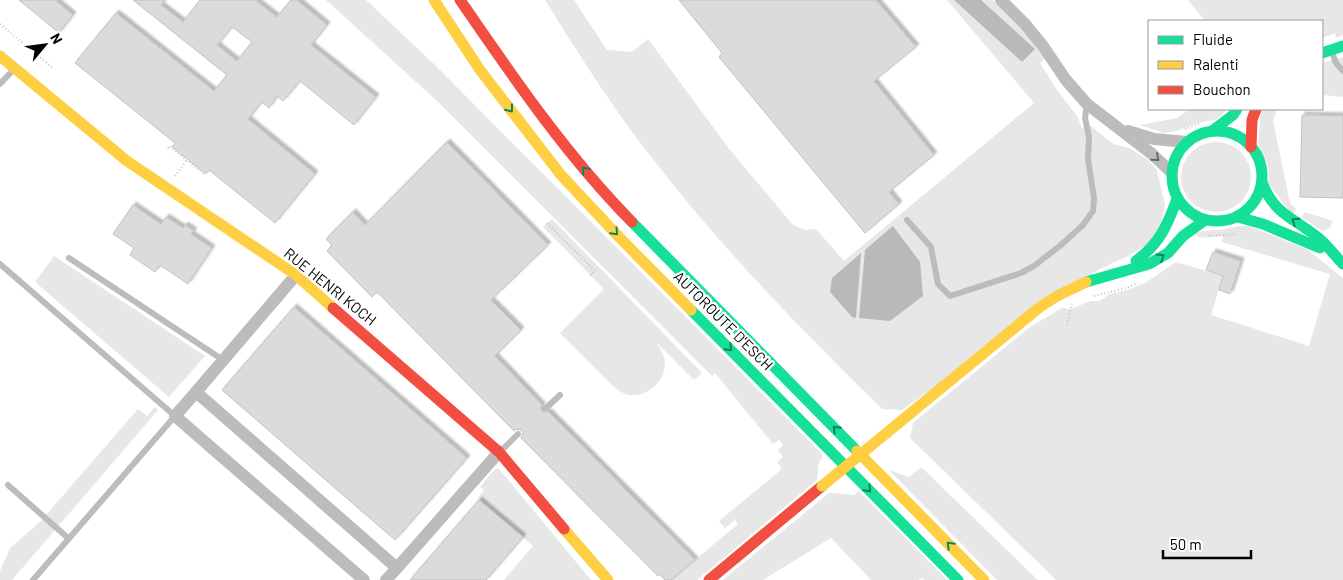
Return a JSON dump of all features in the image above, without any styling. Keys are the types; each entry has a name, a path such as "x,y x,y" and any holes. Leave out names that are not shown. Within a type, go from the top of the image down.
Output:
{"main road":[{"path":"460,0 507,70"},
{"path":"473,0 481,13 507,70"},
{"name":"AUTOROUTE D'ESCH","path":"430,3 445,35 480,70 561,175 958,580"},
{"path":"1327,52 1343,46"},
{"name":"RUE HENRI KOCH","path":"0,56 127,161 296,275 499,452 608,580"},
{"name":"AUTOROUTE D'ESCH","path":"507,70 560,139 629,219 984,580"},
{"path":"1209,127 1240,138 1251,147 1258,157 1262,169 1262,182 1258,196 1250,208 1238,217 1227,221 1205,220 1189,212 1177,199 1171,181 1174,160 1186,136 1199,134 1209,127 1233,114 1236,110"},
{"path":"1251,147 1252,120 1256,110"},
{"path":"1262,182 1267,196 1276,208 1318,237 1343,264"},
{"path":"1116,275 1156,245 1164,233 1177,199"},
{"path":"1238,217 1263,224 1331,253"},
{"path":"709,580 1040,307 1056,296 1086,282 1116,275 1149,264 1168,253 1183,236 1205,220"}],"street":[{"path":"1001,0 1025,24 1043,46 1066,80 1087,104 1172,172"},
{"path":"1112,123 1133,133 1154,139 1186,136"},
{"path":"296,275 176,416 364,580"},
{"path":"196,392 397,568"},
{"path":"386,580 499,452"}],"lane":[{"path":"1327,52 1343,71"},
{"path":"0,84 14,68"},
{"path":"907,220 932,247 938,284 950,296 1021,273 1034,266 1061,245 1083,224 1093,211 1094,198 1088,159 1089,137 1085,118 1087,104"},
{"path":"69,258 223,360"},
{"path":"0,264 176,416 33,580"},
{"path":"546,408 560,395"},
{"path":"499,452 518,434"},
{"path":"8,485 68,538"}],"path":[{"path":"0,24 53,68"},
{"path":"1186,136 1209,127"},
{"path":"168,148 169,146 205,175"},
{"path":"174,177 187,160"},
{"path":"547,223 595,271 590,276"},
{"path":"1206,237 1238,233"},
{"path":"1092,296 1126,288 1144,280"}],"shaded area":[{"path":"326,0 366,0 435,65 822,454 817,480 697,580 671,580 738,524 735,520 725,528 719,521 782,469 777,462 783,457 778,450 783,445 779,440 773,444 715,373 712,376 436,100"},
{"path":"545,0 574,0 607,50 632,52 648,39 730,150 793,225 806,230 816,229 844,261 1034,103 947,0 993,0 1025,32 1044,58 1040,63 1057,90 1077,116 1082,128 1091,126 1113,144 1129,148 1147,159 1157,170 1165,205 1159,230 1149,243 1130,255 1098,270 902,410 882,409 765,290 682,196 612,104"},
{"path":"954,0 981,0 1035,49 1022,62"},
{"path":"1188,0 1343,0 1343,35 1336,38 1335,33 1323,38 1323,20 1204,20"},
{"path":"1343,57 1343,97 1323,95 1323,63"},
{"path":"1189,110 1227,110 1215,120 1197,123 1177,131 1164,133 1140,125 1177,118"},
{"path":"1261,110 1277,110 1273,121 1290,203 1296,209 1293,215 1268,183 1267,162 1258,144"},
{"path":"1216,142 1235,148 1245,158 1251,177 1245,196 1235,206 1216,212 1197,206 1187,196 1181,177 1187,158 1197,148"},
{"path":"1305,212 1333,221 1329,228 1322,231 1302,217"},
{"path":"552,219 702,373 694,380 657,343 664,357 665,364 661,378 657,384 645,393 630,395 621,392 613,386 560,333 604,289 543,227"},
{"path":"893,226 920,262 923,296 890,321 859,318 865,250"},
{"path":"1249,226 1308,250 1343,278 1343,580 1056,580 910,438 913,423 1030,327 1062,308 1071,309 1090,301 1099,301 1110,294 1145,283 1176,262 1223,276 1211,315 1309,346 1330,274 1222,242 1223,236 1199,238 1195,233"},
{"path":"861,253 856,318 852,317 830,292 832,278"},
{"path":"54,256 205,356 169,397 35,282"},
{"path":"155,407 158,410 12,580 0,580 0,571 10,548 40,522 138,409 147,416"},
{"path":"921,467 1038,580 997,580 889,470 909,477"},
{"path":"498,468 591,580 504,580 533,546 478,498 484,490 480,487 493,471"},
{"path":"859,491 947,580 925,580 922,578 918,580 871,580 831,538 763,580 723,580 829,493 854,495"}],"building":[{"path":"19,0 55,0 73,15 59,33"},
{"path":"133,0 165,0 161,5 183,22 200,0 255,0 277,17 291,0 297,0 327,25 311,45 376,97 354,125 300,81 283,101 277,96 269,108 262,102 248,119 315,174 275,223 209,170 206,174 172,147 175,143 75,63 116,13 214,91 227,75","holes":["232,27 252,42 237,61 217,45"]},
{"path":"679,0 876,0 916,47 874,81 934,155 889,192 899,204 865,233 719,57 722,53"},
{"path":"1302,115 1343,116 1343,198 1300,197"},
{"path":"447,142 548,245 491,300 521,330 495,356 542,405 541,409 543,412 549,412 695,560 671,580 665,580 659,574 658,576 521,438 523,433 521,430 517,429 514,431 377,292 372,297 327,251 332,245 326,239 353,212 365,225"},
{"path":"133,205 161,224 166,217 183,228 185,225 194,231 191,234 212,248 188,284 160,265 155,272 130,255 134,248 113,234"},
{"path":"1213,252 1241,261 1230,294 1219,290 1223,276 1206,270"},
{"path":"294,307 467,458 395,540 222,390"},
{"path":"479,500 523,537 486,580 410,580"}],"traffic: fast":[{"path":"1323,53 1343,46"},
{"path":"1212,131 1233,115 1236,110"},
{"path":"1217,131 1234,134 1249,144 1259,159 1262,176 1259,193 1249,208 1234,218 1217,221 1200,218 1185,208 1175,193 1172,176 1175,159 1185,144 1200,134 1217,131"},
{"path":"1262,182 1266,192 1278,208 1320,239 1343,264"},
{"path":"1136,261 1157,241 1170,218 1177,199"},
{"path":"1238,217 1263,224 1320,248"},
{"path":"1086,282 1149,264 1168,253 1183,236 1205,220"},
{"path":"632,222 857,451"},
{"path":"691,310 958,580"}],"traffic: slow":[{"path":"434,0 480,70 561,175 691,310"},
{"path":"0,56 127,161 296,275 333,308"},
{"path":"912,412 1040,307 1057,296 1086,282"},
{"path":"822,486 912,412"},
{"path":"857,451 984,580"},
{"path":"564,529 608,580"}],"traffic: jam":[{"path":"460,0 541,115 585,170 632,222"},
{"path":"1251,147 1252,120 1256,110"},
{"path":"333,308 499,452 564,529"},
{"path":"709,580 822,486"}]}
